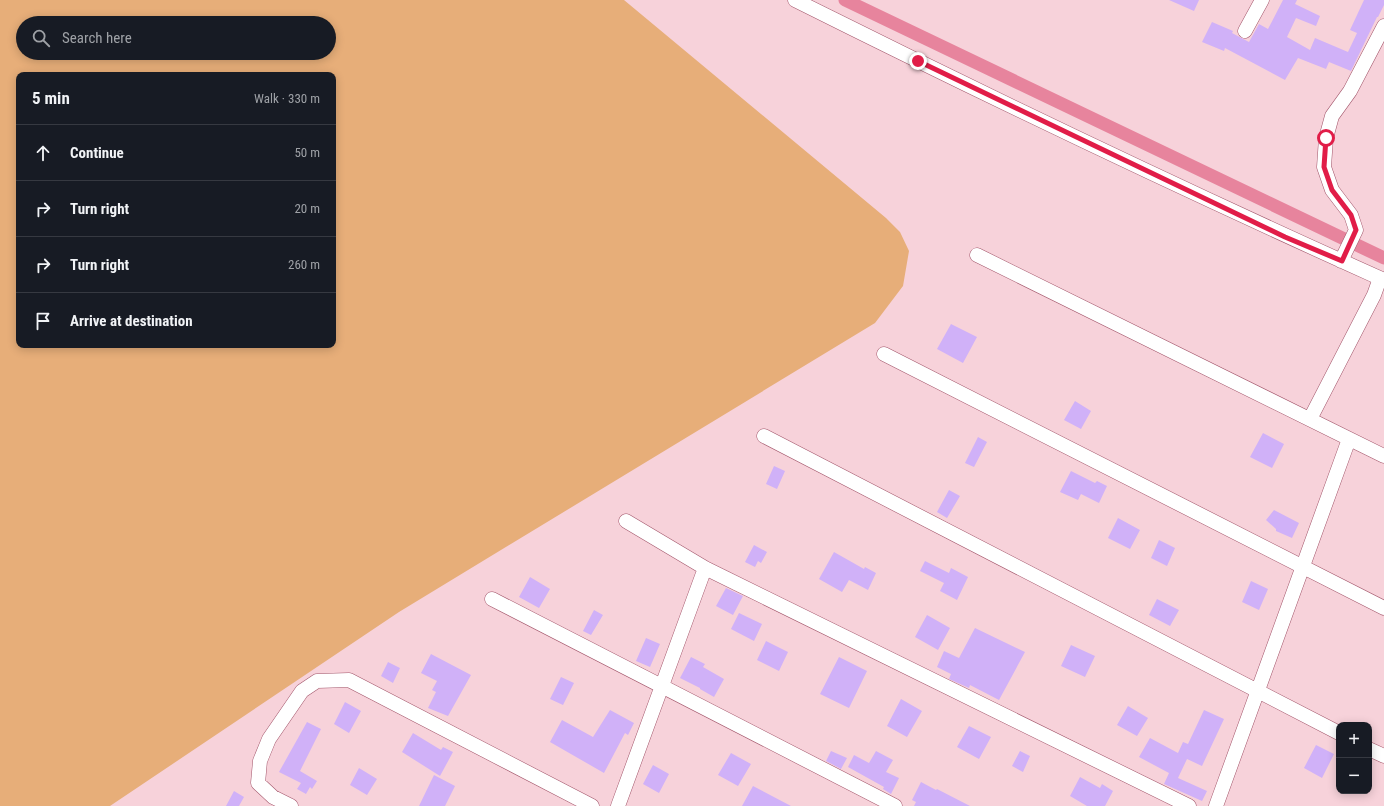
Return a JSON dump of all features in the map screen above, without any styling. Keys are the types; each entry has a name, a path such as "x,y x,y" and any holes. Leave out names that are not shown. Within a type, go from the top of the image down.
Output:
{"street":[{"path":"795,0 1285,237 1344,256 1382,279 1310,420"},
{"path":"1245,31 1262,0"},
{"path":"1344,256 1356,230 1351,215 1332,190 1324,167 1326,138 1332,116 1350,91 1384,26"},
{"path":"977,255 1384,456"},
{"path":"884,354 1384,608"},
{"path":"764,436 1336,731"},
{"path":"1216,806 1349,439"},
{"path":"626,521 705,568 1189,806"},
{"path":"618,806 705,568"},
{"path":"492,599 895,806"},
{"path":"291,806 273,797 258,783 260,761 269,739 302,691 317,681 349,680 592,806"},
{"path":"1372,750 1384,756"}],"shaded area":[{"path":"0,0 624,0 886,218 900,232 909,251 903,286 875,323 399,612 110,806 0,806"}],"building":[{"path":"1169,0 1199,0 1194,11"},
{"path":"1283,0 1297,0 1295,4 1320,16 1316,26 1296,18 1287,37 1310,50 1315,38 1348,52 1357,33 1350,30 1364,0 1384,0 1384,5 1351,71 1329,62 1326,69 1298,58 1285,80 1225,48 1224,51 1202,42 1212,22 1233,31 1232,33 1249,42 1259,24 1268,29"},
{"path":"951,324 977,337 963,363 937,349"},
{"path":"1075,401 1091,411 1081,429 1064,420"},
{"path":"1263,433 1284,444 1272,468 1250,457"},
{"path":"978,437 987,442 974,467 965,463"},
{"path":"774,466 785,471 777,489 766,484"},
{"path":"1071,471 1095,483 1097,481 1107,486 1099,503 1081,494 1078,500 1060,492"},
{"path":"949,490 960,496 947,518 937,512"},
{"path":"1274,510 1299,523 1292,538 1276,531 1276,529 1266,520"},
{"path":"1118,518 1140,530 1130,549 1108,538"},
{"path":"1159,540 1175,548 1167,566 1151,558"},
{"path":"754,545 767,552 761,563 758,561 755,567 745,562"},
{"path":"834,552 864,569 865,567 876,573 868,590 849,580 842,592 819,579"},
{"path":"925,561 949,573 951,568 968,577 957,600 940,591 944,583 920,571"},
{"path":"530,577 550,589 539,608 519,597"},
{"path":"1251,581 1268,589 1259,610 1242,602"},
{"path":"726,588 743,596 733,615 716,606"},
{"path":"1157,599 1179,610 1170,626 1149,615"},
{"path":"594,610 603,615 591,635 583,631"},
{"path":"739,613 762,624 754,641 731,629"},
{"path":"927,615 950,628 938,650 915,637"},
{"path":"975,628 1025,652 999,700 970,685 969,688 949,679 951,674 937,667 944,651 959,658"},
{"path":"646,638 660,644 650,667 636,661"},
{"path":"766,641 788,652 779,671 757,660"},
{"path":"1071,645 1095,656 1085,677 1061,666"},
{"path":"431,654 471,675 448,716 428,708 436,692 432,690 437,681 421,673"},
{"path":"691,657 705,664 703,667 724,679 714,697 680,678"},
{"path":"839,657 867,671 849,708 820,694"},
{"path":"388,662 400,668 393,683 381,676"},
{"path":"561,677 574,683 563,705 550,699"},
{"path":"901,699 922,711 907,737 887,726"},
{"path":"345,702 361,711 349,733 334,724"},
{"path":"1128,706 1148,718 1137,736 1117,725"},
{"path":"610,710 634,723 628,735 625,733 604,773 550,742 562,720 593,737"},
{"path":"1204,710 1224,719 1202,766 1187,759 1178,778 1207,791 1202,801 1164,784 1169,773 1139,757 1150,738 1178,753 1183,742 1188,744"},
{"path":"307,722 321,729 300,771 317,781 312,789 310,787 306,794 297,789 301,783 279,772"},
{"path":"969,726 991,737 979,759 957,747"},
{"path":"413,733 441,750 443,747 453,752 440,776 402,752"},
{"path":"1316,745 1334,754 1322,778 1304,768"},
{"path":"831,751 847,758 841,769 826,761"},
{"path":"876,751 893,760 886,772 899,778 891,794 883,789 884,787 848,767 854,755 869,763"},
{"path":"1020,751 1030,756 1023,772 1012,766"},
{"path":"731,753 751,764 738,786 718,775"},
{"path":"653,765 669,774 659,793 643,784"},
{"path":"359,768 377,779 367,795 350,785"},
{"path":"434,775 455,786 445,806 419,806"},
{"path":"1080,777 1100,788 1102,784 1113,791 1105,806 1087,806 1070,796"},
{"path":"921,782 970,806 914,806 916,802 912,800"},
{"path":"753,786 791,806 742,806"},
{"path":"234,791 244,797 239,806 226,806"}],"waterway":[{"path":"845,0 1384,258"}],"route":[{"path":"918,61 1285,237 1342,261 1356,230 1351,215 1332,190 1324,167 1326,138"}]}
